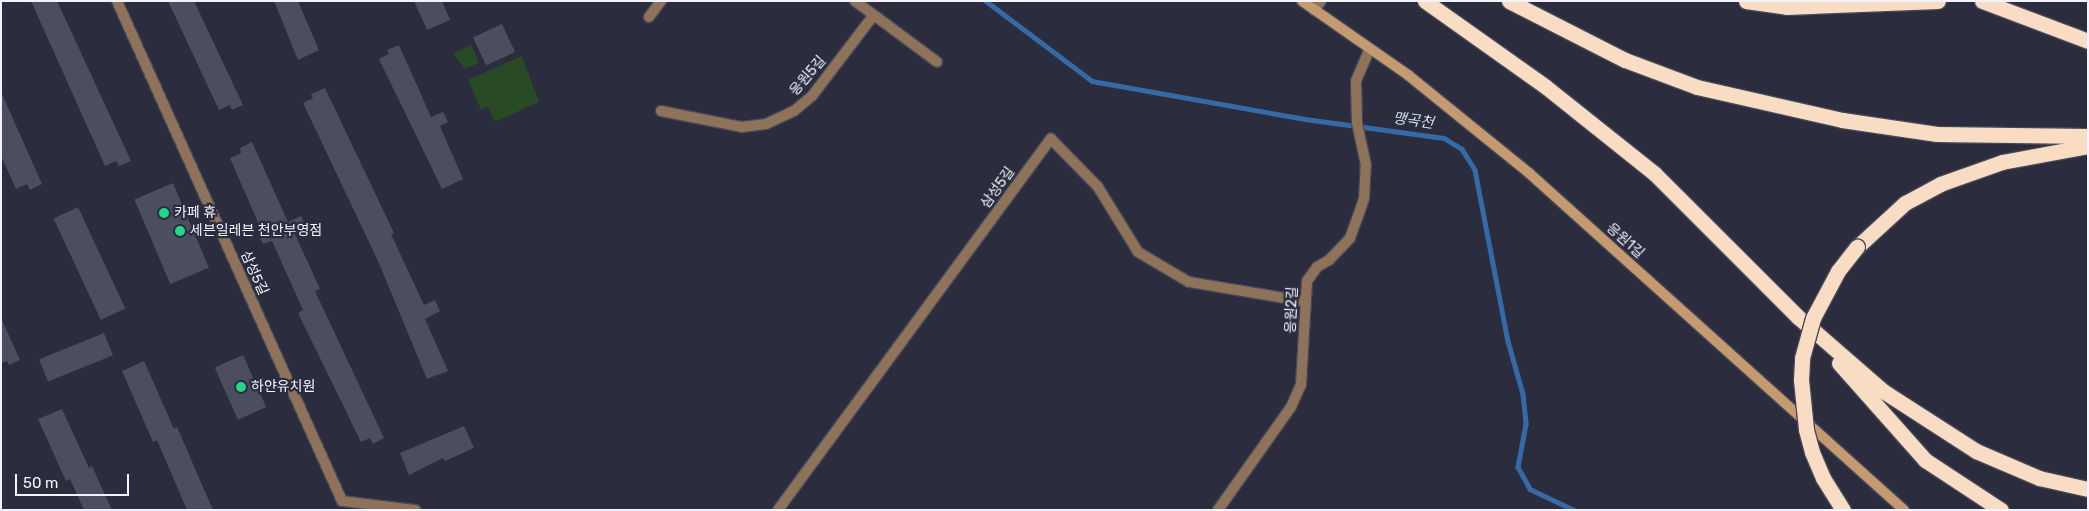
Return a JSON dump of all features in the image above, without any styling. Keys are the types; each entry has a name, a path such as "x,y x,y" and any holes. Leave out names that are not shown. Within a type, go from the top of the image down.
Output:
{"highway":[{"path":"1425,1 1546,87 1655,174 1798,317 1883,392 1976,451 2038,478 2088,489"},
{"path":"1509,1 1625,60 1697,87 1842,120 1938,134 2088,136"},
{"path":"1746,1 1787,7 1851,6 1938,1"},
{"path":"1982,1 2088,42"},
{"path":"1844,510 1823,478 1812,452 1806,429 1801,380 1802,358 1813,318 1838,271 1857,247 1898,208 1940,184 2002,162 2088,146"},
{"path":"1798,317 1914,450 1942,474 2000,510"}],"street":[{"name":"삼성5길","path":"117,1 344,505 415,510"},
{"path":"649,17 661,1"},
{"path":"855,1 937,62"},
{"name":"응원1길","path":"1302,1 1369,50 1408,75 1530,173 1904,510"},
{"path":"1314,10 1321,1"},
{"name":"응원5길","path":"661,111 742,127 766,124 794,110 812,96 873,16"},
{"name":"응원2길","path":"1218,510 1286,414 1301,386 1303,301 1306,281 1317,267 1329,260 1350,238 1364,199 1366,165 1357,116 1356,82 1369,50"},
{"name":"삼성5길","path":"778,510 1051,139 1098,187 1138,252 1189,282 1303,301"}],"green space":[{"path":"471,45 479,63 464,69 453,53"},
{"path":"522,56 539,102 495,122 488,107 481,110 468,80"}],"building":[{"path":"31,1 57,1 131,161 119,166 116,161 105,166"},
{"path":"168,1 194,1 243,105 232,110 230,105 219,110"},
{"path":"274,1 298,1 319,50 298,60"},
{"path":"414,1 442,1 450,20 427,30"},
{"path":"502,24 515,52 486,66 473,38"},
{"path":"399,45 431,117 443,112 448,122 440,126 463,179 442,189 379,59 389,54 387,50"},
{"path":"325,88 394,233 391,234 424,305 435,300 440,311 425,319 448,371 427,379 378,261 303,103 313,98 311,94"},
{"path":"1,92 42,184 30,190 27,184 16,189 1,156"},
{"path":"252,142 288,222 301,216 306,227 294,232 320,289 315,291 384,438 373,444 370,438 361,442 298,313 303,310 272,241 263,244 259,236 263,234 230,158 241,153 240,148"},
{"path":"173,183 209,268 170,284 134,199"},
{"path":"78,207 125,309 101,320 54,218"},
{"path":"1,318 20,360 9,365 7,361 1,363"},
{"path":"104,333 113,355 48,381 39,359"},
{"name":"하얀유치원","path":"243,355 266,407 238,420 215,368"},
{"path":"144,361 174,429 177,427 213,510 187,510 157,440 153,442 122,371"},
{"path":"62,409 89,468 92,466 112,510 84,510 70,479 66,481 38,419"},
{"path":"464,426 474,448 445,461 443,458 409,475 400,453"}],"waterway":[{"name":"맹곡천","path":"986,1 1092,81 1305,119 1444,138 1462,149 1475,170 1508,341 1523,394 1526,424 1518,467 1530,489 1574,510"}],"place":[{"name":"카페 휴","path":"164,213"},
{"name":"세븐일레븐 천안부영점","path":"180,231"},
{"name":"하얀유치원","path":"241,387"}]}
